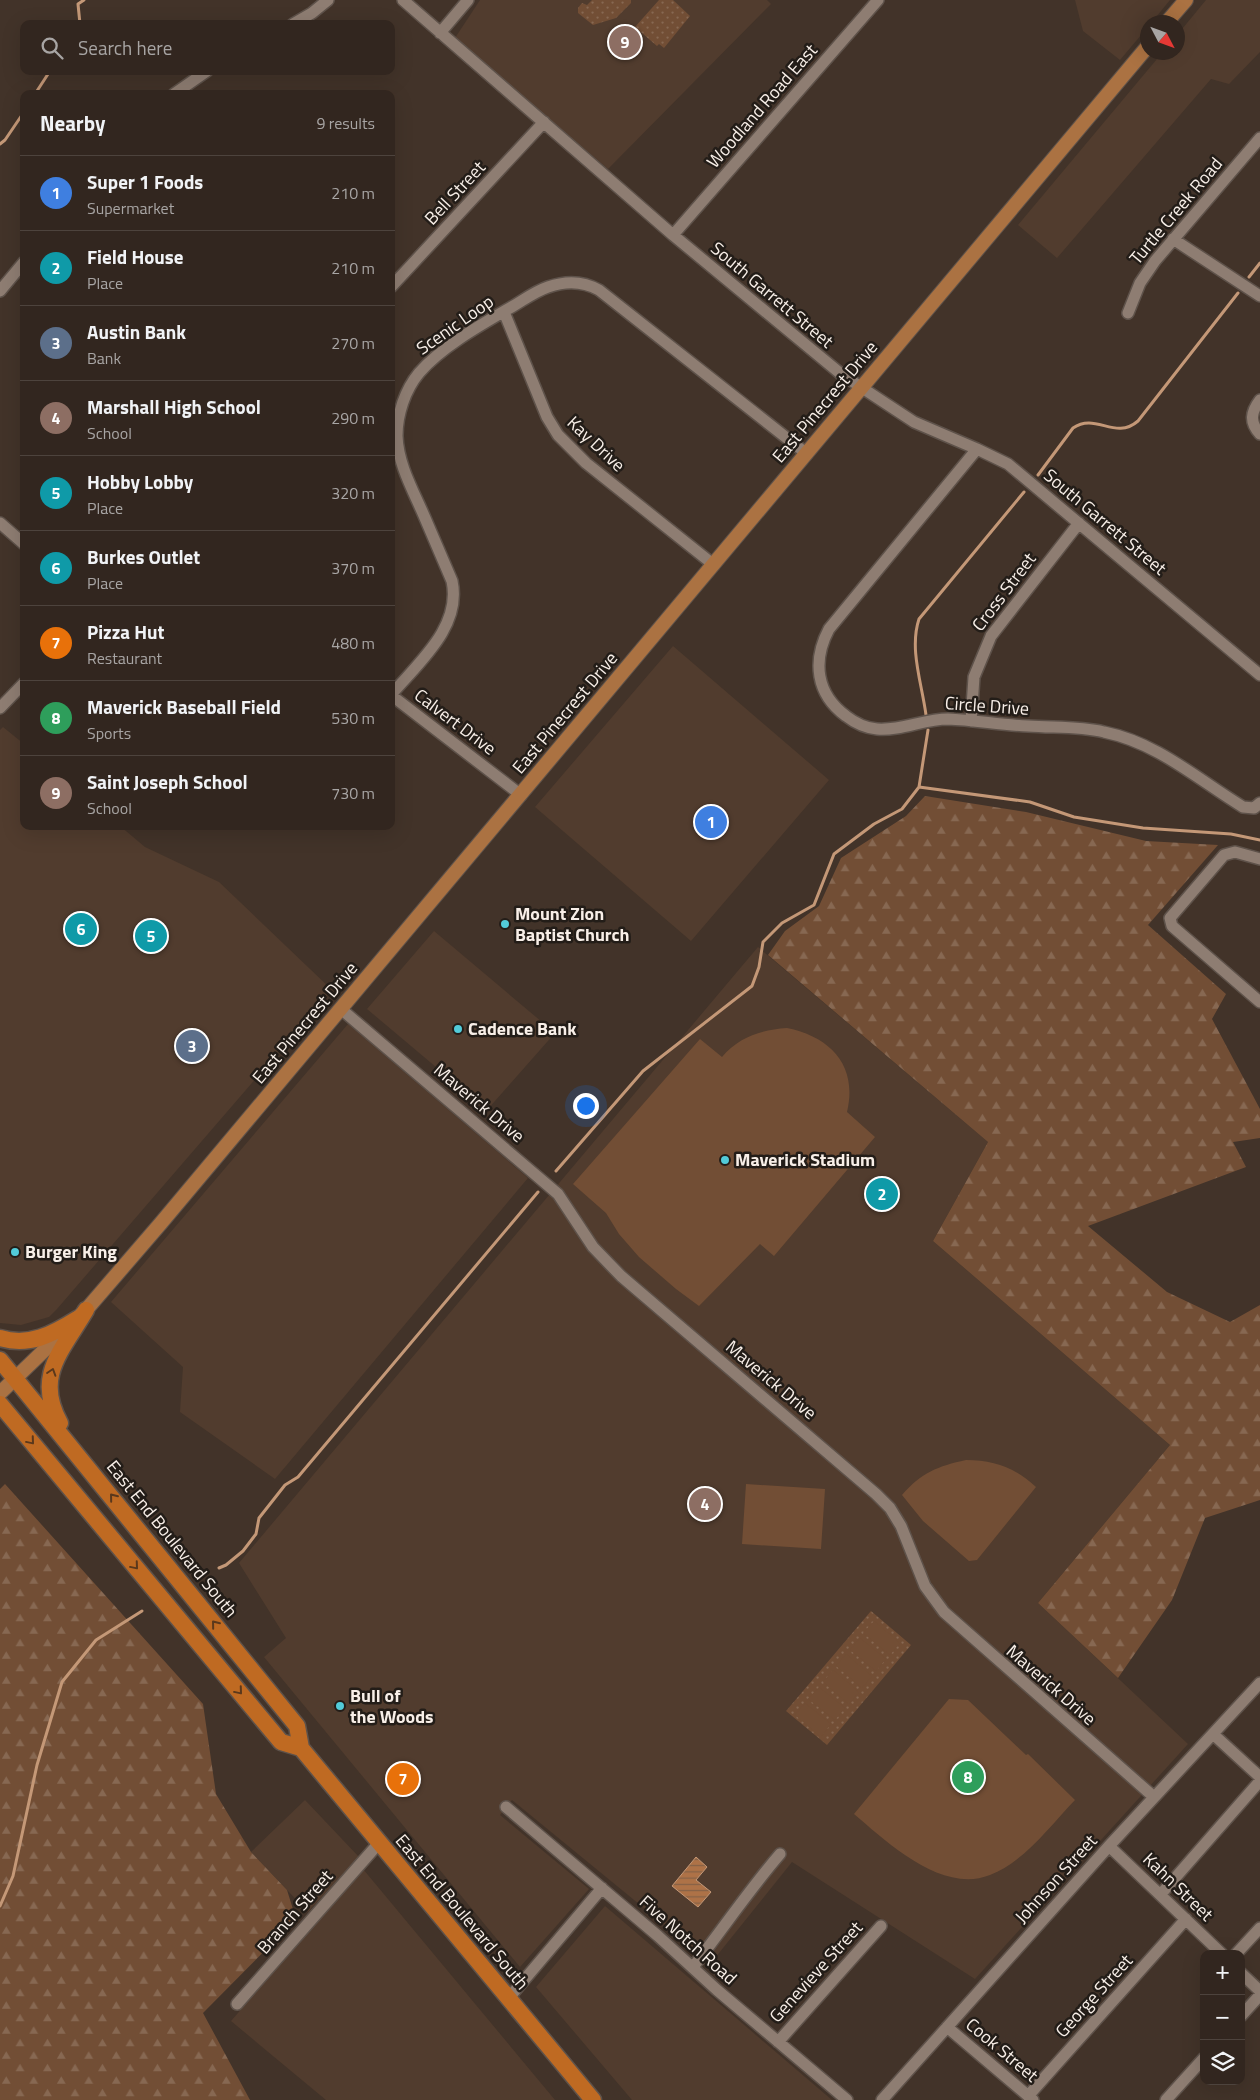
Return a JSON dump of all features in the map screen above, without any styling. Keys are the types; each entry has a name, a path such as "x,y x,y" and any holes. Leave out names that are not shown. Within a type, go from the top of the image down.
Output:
{"highway":[{"path":"0,1338 14,1342 30,1341 54,1332 82,1314"},
{"path":"74,1450 53,1411 49,1397 49,1384 55,1362 82,1314"},
{"name":"East End Boulevard South","path":"0,1360 297,1726 301,1748 593,2100"},
{"name":"East End Boulevard South","path":"0,1404 281,1742 301,1748"}],"main road":[{"path":"1173,15 1186,0"},
{"name":"East Pinecrest Drive","path":"0,1393 16,1380 82,1314 522,795 1140,56"}],"street":[{"path":"300,20 328,0"},
{"name":"South Garrett Street","path":"403,0 673,235 841,374 914,422 1008,464 1260,674"},
{"path":"440,33 468,0"},
{"name":"Woodland Road East","path":"673,235 878,0"},
{"path":"183,90 202,75"},
{"name":"Bell Street","path":"395,284 544,122"},
{"name":"Turtle Creek Road","path":"1128,313 1146,274 1173,239 1260,138"},
{"path":"1173,239 1260,296"},
{"path":"0,291 20,267"},
{"name":"Scenic Loop","path":"395,690 443,631 452,612 454,593 452,581 407,478 399,454 397,436 401,409 413,382 426,365 504,312 548,287 577,283 590,286 607,296 807,454"},
{"name":"Kay Drive","path":"504,312 547,417 558,435 586,463 714,565"},
{"path":"1260,400 1251,418 1254,427 1260,434"},
{"name":"Circle Drive","path":"977,449 835,620 824,638 818,663 820,682 830,702 840,712 860,725 886,729 938,720 971,721 1080,728 1124,738 1155,749 1243,807 1254,808 1260,803"},
{"path":"0,523 20,540"},
{"name":"Cross Street","path":"971,721 974,677 990,636 1079,523"},
{"path":"2,701 20,686"},
{"name":"Calvert Drive","path":"395,698 522,795"},
{"path":"1260,859 1235,852 1224,855 1170,918 1172,926 1260,1002"},
{"name":"Maverick Drive","path":"341,1009 558,1194 593,1246 621,1276 876,1494 890,1508 901,1526 925,1586 944,1612 1154,1797"},
{"name":"Johnson Street","path":"882,2100 1109,1846 1260,1683"},
{"path":"1213,1734 1260,1777"},
{"path":"1161,1894 1260,1781"},
{"name":"Five Notch Road","path":"506,1807 846,2100"},
{"name":"Branch Street","path":"237,2004 379,1843"},
{"name":"Kahn Street","path":"1109,1846 1218,1950"},
{"path":"693,1967 735,1914 758,1880 780,1854"},
{"path":"508,1999 602,1888"},
{"name":"George Street","path":"1031,2098 1186,1919"},
{"name":"Genevieve Street","path":"778,2042 881,1926"},
{"path":"1240,1950 1260,1928"},
{"path":"1245,1976 1260,1993 1245,2011"},
{"name":"Cook Street","path":"947,2027 1031,2098"},
{"path":"1166,2100 1200,2062"}],"shaded area":[{"path":"480,0 767,0 771,4 608,169 455,38"},
{"path":"1075,0 1170,0 1158,15 1140,15 1140,36 1120,60 1083,31"},
{"path":"1206,0 1260,0 1260,52 1229,84 1211,79 1057,258 1018,225 1156,60 1185,60 1185,26"},
{"path":"673,646 829,780 691,941 535,807"},
{"path":"3,727 20,741 20,830 125,830 145,847 219,882 332,990 57,1309 49,1317 21,1325 0,1323 0,730"},
{"path":"434,931 555,1033 487,1110 367,1009"},
{"path":"758,947 988,1142 933,1241 1170,1445 1038,1603 1188,1744 975,1979 792,1862 711,1963 512,1800 500,1815 589,1889 520,1967 264,1657 286,1638 239,1563"},
{"path":"348,1024 528,1178 275,1479 180,1412 183,1367 111,1302"},
{"path":"305,1800 359,1857 308,1912 251,1852"},
{"path":"696,1857 707,1867 696,1880 711,1892 698,1907 672,1886"},
{"path":"363,1869 555,2100 326,2100 231,2021"},
{"path":"605,1906 832,2100 632,2100 536,1987"}],"green space":[{"path":"592,0 631,0 631,3 616,18 593,25 578,13 578,8 582,3 587,5"},
{"path":"659,0 673,0 690,16 664,48 659,44 657,46 635,27"},
{"path":"925,796 1026,812 1146,841 1218,845 1148,925 1226,994 1212,1019 1260,1109 1260,1138 1233,1142 1246,1167 1088,1226 1167,1292 1230,1322 1260,1305 1260,1500 1205,1518 1172,1600 1118,1678 1038,1603 1170,1445 933,1241 988,1142 768,955 785,931 819,906 841,858 906,816"},
{"name":"Maverick Stadium","path":"787,1028 816,1038 838,1056 848,1081 847,1112 875,1137 774,1256 760,1244 699,1306 639,1257 619,1234 606,1213 573,1184 700,1039 722,1057 736,1044 751,1036"},
{"path":"966,1460 976,1460 1004,1466 1021,1475 1036,1487 977,1560 969,1561 923,1521 902,1495 923,1476 938,1468"},
{"path":"5,1484 203,1704 216,1794 251,1852 287,1890 296,1919 203,2013 250,2100 0,2100 0,1489"},
{"path":"746,1484 825,1489 821,1549 742,1544"},
{"path":"871,1611 911,1645 827,1745 786,1711"},
{"path":"874,1621 900,1643 890,1655 863,1633"},
{"path":"860,1638 886,1659 876,1671 850,1650"},
{"path":"846,1654 872,1676 862,1688 836,1666"},
{"path":"833,1670 859,1692 849,1704 823,1682"},
{"path":"819,1687 845,1708 835,1720 808,1699"},
{"path":"949,1699 968,1700 1026,1755 1028,1754 1075,1800 1036,1842 1014,1861 990,1875 972,1879 953,1878 917,1863 899,1851 854,1814"},
{"path":"805,1703 831,1724 821,1737 795,1715"}],"waterway":[{"path":"80,20 78,4 84,0"},
{"path":"38,90 47,75"},
{"path":"0,144 5,140 20,118"},
{"path":"1249,277 1260,263"},
{"path":"1038,475 1073,428 1081,424 1090,423 1121,428 1130,426 1138,421 1238,293"},
{"path":"926,715 917,667 915,642 919,619 1024,492"},
{"path":"919,787 928,730"},
{"path":"556,1171 643,1071 752,986 759,967 763,942 782,923 814,905 834,854 874,824 902,809 919,787 1030,802 1074,817 1143,828 1231,834 1260,840"},
{"path":"219,1568 226,1565 243,1551 256,1534 259,1518 285,1485 298,1477 538,1192"},
{"path":"0,1906 13,1876 37,1765 62,1682 96,1640 142,1611"}],"place":[{"name":"Saint Joseph School","path":"625,42"},
{"name":"Super 1 Foods","path":"711,822"},
{"name":"Mount Zion Baptist Church","path":"505,924"},
{"name":"Burkes Outlet","path":"81,929"},
{"name":"Hobby Lobby","path":"151,936"},
{"name":"Cadence Bank","path":"458,1029"},
{"name":"Austin Bank","path":"192,1046"},
{"name":"Maverick Stadium","path":"725,1160"},
{"name":"Field House","path":"882,1194"},
{"name":"Burger King","path":"15,1252"},
{"name":"Marshall High School","path":"705,1504"},
{"name":"Bull of the Woods","path":"340,1706"},
{"name":"Maverick Baseball Field","path":"968,1777"},
{"name":"Pizza Hut","path":"403,1779"}]}
